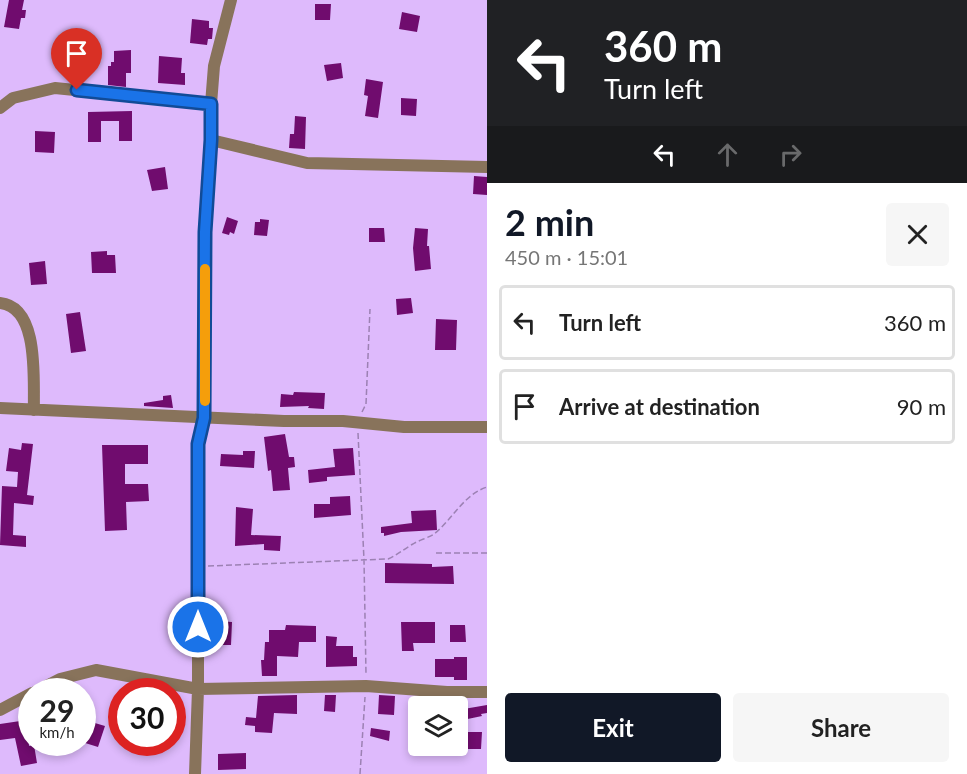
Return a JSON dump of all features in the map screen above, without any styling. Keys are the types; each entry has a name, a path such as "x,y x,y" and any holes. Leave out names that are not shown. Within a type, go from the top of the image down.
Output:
{"street":[{"path":"195,774 198,689 198,444 204,418 205,232 214,66 231,0"},
{"path":"0,108 13,98 55,88 211,104"},
{"path":"211,140 308,163 487,167"},
{"path":"0,303 20,312 29,332 33,355 34,410"},
{"path":"0,408 204,418 357,422 404,427 487,427"},
{"path":"64,678 96,670 198,689 366,686 447,692 487,692"},
{"path":"0,710 18,700"}],"path":[{"path":"360,774 366,686 364,560 357,422 366,404 370,309"},
{"path":"199,566 388,559 410,545 433,535 464,500 478,490 487,487"},
{"path":"436,553 487,553"}],"building":[{"path":"9,0 24,0 22,10 26,10 25,18 21,18 19,29 4,27"},
{"path":"315,4 331,4 330,20 315,20"},
{"path":"402,12 420,16 417,32 399,29"},
{"path":"192,19 209,21 209,28 213,28 212,39 208,39 207,45 190,43"},
{"path":"131,50 131,73 126,73 126,87 108,85 108,66 114,62 114,51"},
{"path":"159,56 182,58 181,73 185,73 185,85 158,83"},
{"path":"341,63 343,78 327,81 324,65"},
{"path":"366,79 383,82 378,118 365,116 368,96 364,95"},
{"path":"401,98 417,99 416,116 401,115"},
{"path":"132,111 132,141 119,141 119,121 101,121 101,142 88,142 88,112"},
{"path":"295,116 306,117 305,149 289,148 290,134 294,134"},
{"path":"35,131 55,132 54,153 35,152"},
{"path":"165,167 168,189 152,191 147,170"},
{"path":"474,176 487,177 487,195 473,194"},
{"path":"227,217 238,221 234,234 222,233"},
{"path":"260,219 269,220 267,236 254,235 255,222 260,222"},
{"path":"369,228 384,228 385,242 369,242"},
{"path":"415,228 428,229 427,246 429,246 431,269 415,271 413,248"},
{"path":"107,251 107,255 115,255 116,273 92,273 91,252"},
{"path":"45,261 47,284 31,285 29,263"},
{"path":"411,298 413,313 397,315 396,299"},
{"path":"80,312 86,351 71,353 66,314"},
{"path":"436,319 457,320 456,350 435,350"},
{"path":"294,392 325,393 324,409 308,408 309,406 280,407 281,394 293,395"},
{"path":"171,395 173,408 144,406 144,403 163,400 163,396"},
{"path":"285,434 289,457 294,457 295,467 288,468 290,490 273,491 264,437"},
{"path":"22,443 33,444 27,495 34,496 33,505 14,503 13,535 26,536 26,547 0,545 2,486 17,487 18,472 6,471 9,448 21,450"},
{"path":"102,445 148,445 148,464 125,464 125,484 148,484 149,501 126,502 127,530 105,531"},
{"path":"353,448 355,475 327,477 327,481 309,483 308,470 335,467 333,449"},
{"path":"243,451 255,451 254,468 220,466 221,454 243,455"},
{"path":"350,496 351,515 314,518 314,504 330,504 330,497"},
{"path":"236,507 253,509 251,535 281,536 280,551 264,550 264,544 235,546"},
{"path":"436,510 437,530 401,532 384,536 384,533 381,533 381,527 412,523 411,511"},
{"path":"385,563 432,564 432,567 453,566 454,584 385,583"},
{"path":"216,621 232,622 231,645 215,645"},
{"path":"401,622 435,622 435,643 413,643 414,651 402,651"},
{"path":"286,625 316,626 316,642 299,642 298,657 277,656 277,676 262,676 261,660 264,660 265,642 269,642 269,630 285,630"},
{"path":"450,625 465,625 466,642 450,642"},
{"path":"326,636 337,637 336,646 353,646 353,657 357,657 357,666 326,667"},
{"path":"454,657 467,657 467,680 435,677 435,659 454,659"},
{"path":"297,695 297,714 274,713 272,733 255,732 255,726 245,725 246,717 256,718 258,696"},
{"path":"325,695 336,695 335,712 324,711"},
{"path":"379,695 395,696 394,715 378,714"},
{"path":"487,705 487,713 468,719 468,708"},
{"path":"18,721 18,752 15,738 0,740 0,724"},
{"path":"96,723 105,726 98,747 96,746"},
{"path":"371,728 390,731 389,741 370,736"},
{"path":"468,732 482,732 481,749 468,749"},
{"path":"246,753 246,769 218,770 218,754"},
{"path":"19,756 36,756 37,763 21,766"}],"slow traffic":[{"path":"205,269 205,401"}],"route":[{"path":"77,90 211,104 205,232 204,418 198,444 198,627"}]}
